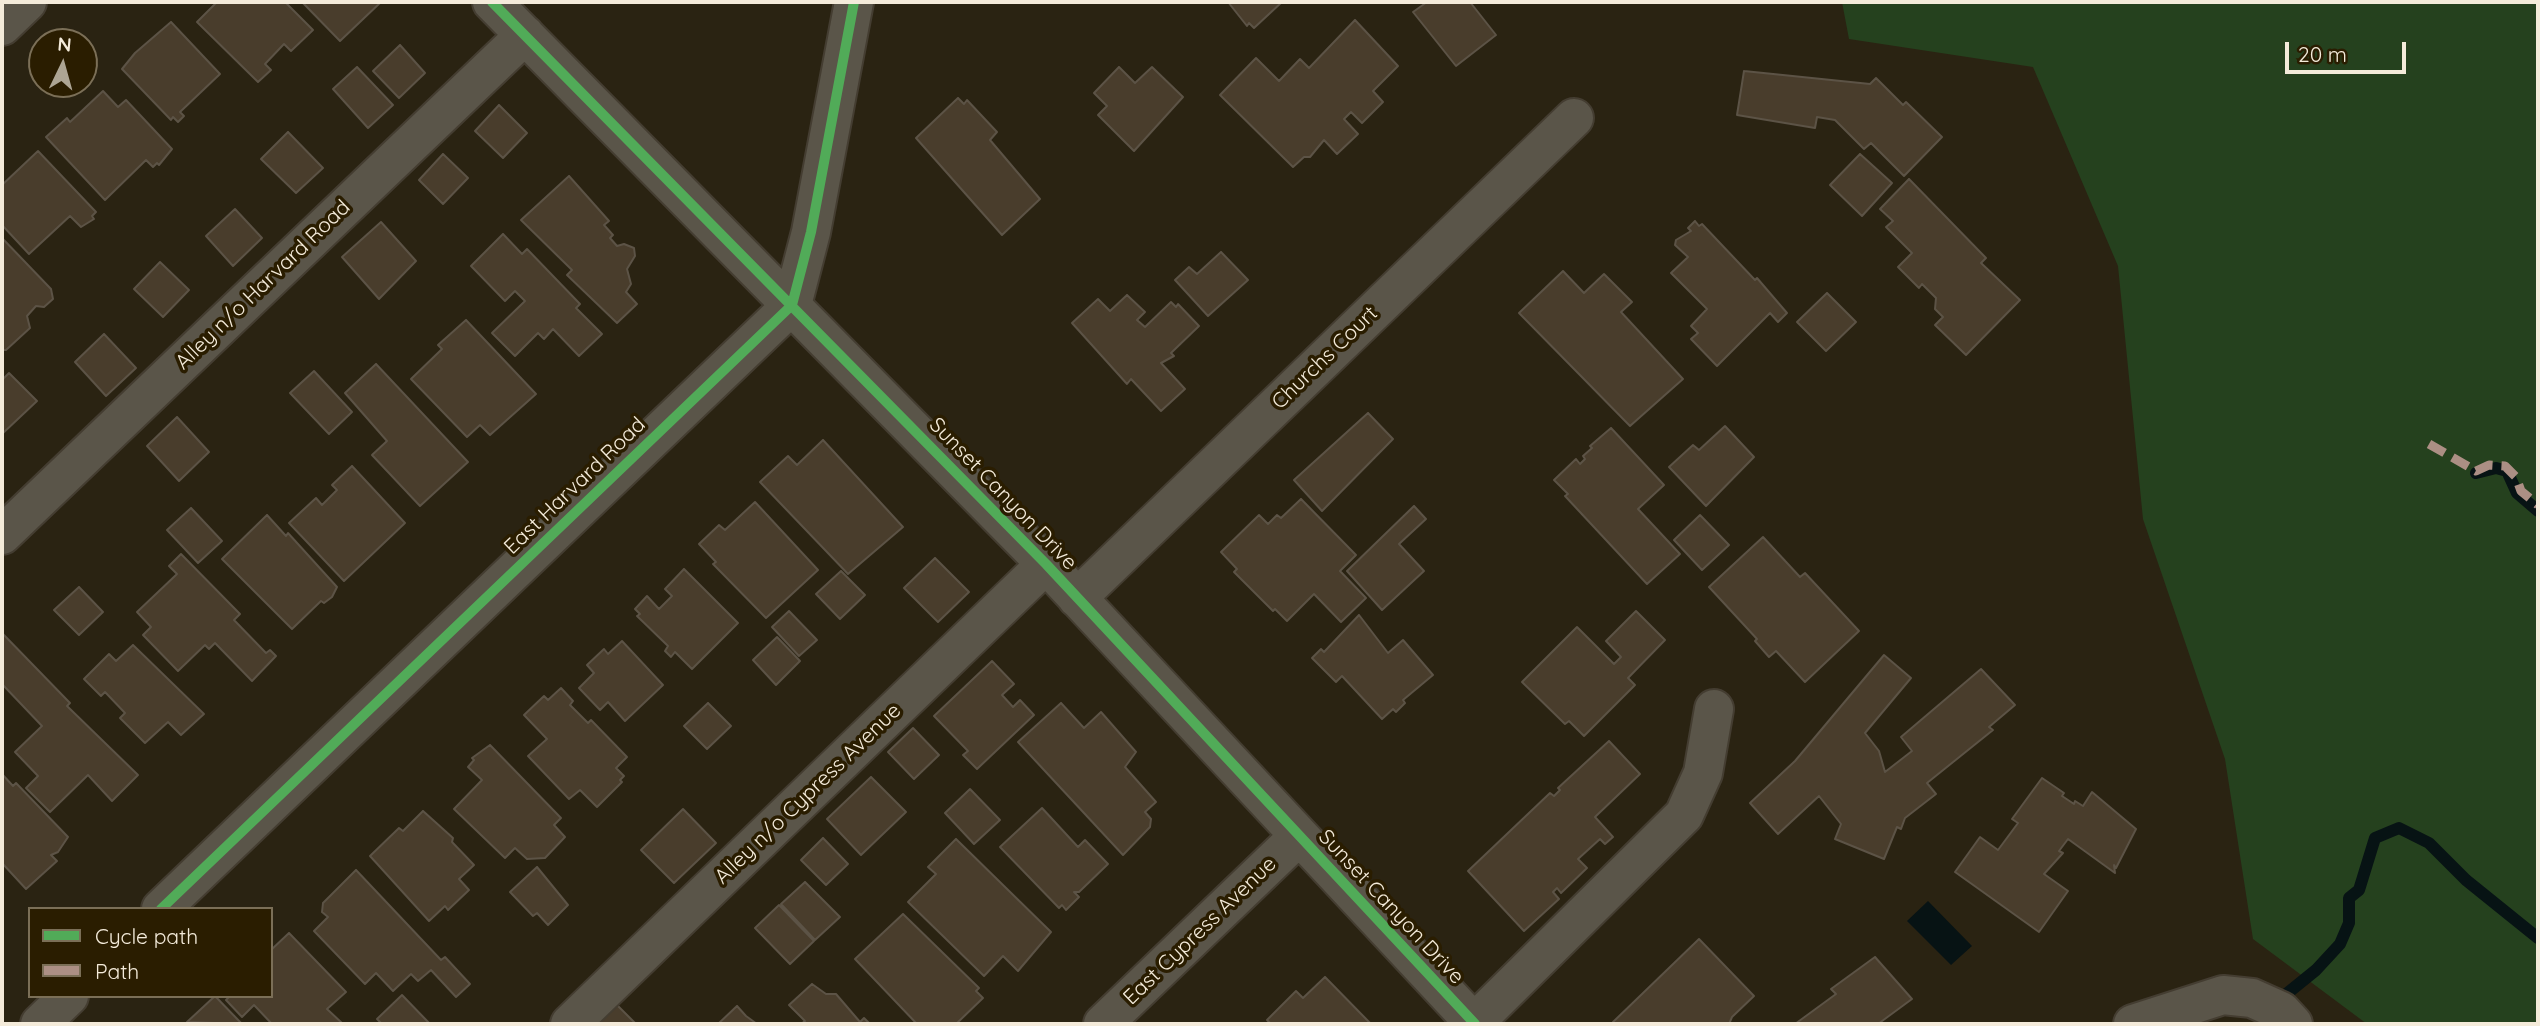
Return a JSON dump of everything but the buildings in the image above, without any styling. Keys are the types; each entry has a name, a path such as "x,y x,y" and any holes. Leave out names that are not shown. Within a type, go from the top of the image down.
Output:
{"street":[{"path":"2,26 27,2"},
{"name":"Sunset Canyon Drive","path":"492,2 1045,564 1475,1024"},
{"path":"792,305 811,232 854,2"},
{"name":"Alley n/o Harvard Road","path":"2,535 525,36"},
{"name":"Churchs Court","path":"1077,598 1574,118"},
{"name":"East Harvard Road","path":"163,907 792,305"},
{"name":"Alley n/o Cypress Avenue","path":"570,1024 1045,564"},
{"path":"1475,1024 1684,815 1703,773 1714,709"},
{"name":"East Cypress Avenue","path":"1103,1024 1298,837"},
{"path":"2133,1024 2223,995 2252,998 2281,1011 2293,1024"},
{"path":"40,1024 67,998"}],"green space":[{"path":"1842,2 2538,2 2538,1024 2367,1024 2253,939 2225,759 2143,519 2118,266 2033,67 1849,39"}],"shaded area":[{"path":"1928,901 1972,946 1951,965 1907,921"}],"waterway":[{"path":"2476,473 2496,468 2507,471 2517,493 2538,511"},
{"path":"2279,1000 2316,970 2340,944 2349,923 2349,898 2359,890 2375,838 2399,828 2429,843 2466,880 2538,938"}],"marked path":[{"path":"2429,444 2476,471 2489,465 2505,466 2516,477 2521,491 2538,505"}],"cycle path":[{"path":"492,2 1046,564 1475,1024"},
{"path":"163,907 792,305 811,232 854,2"}]}
